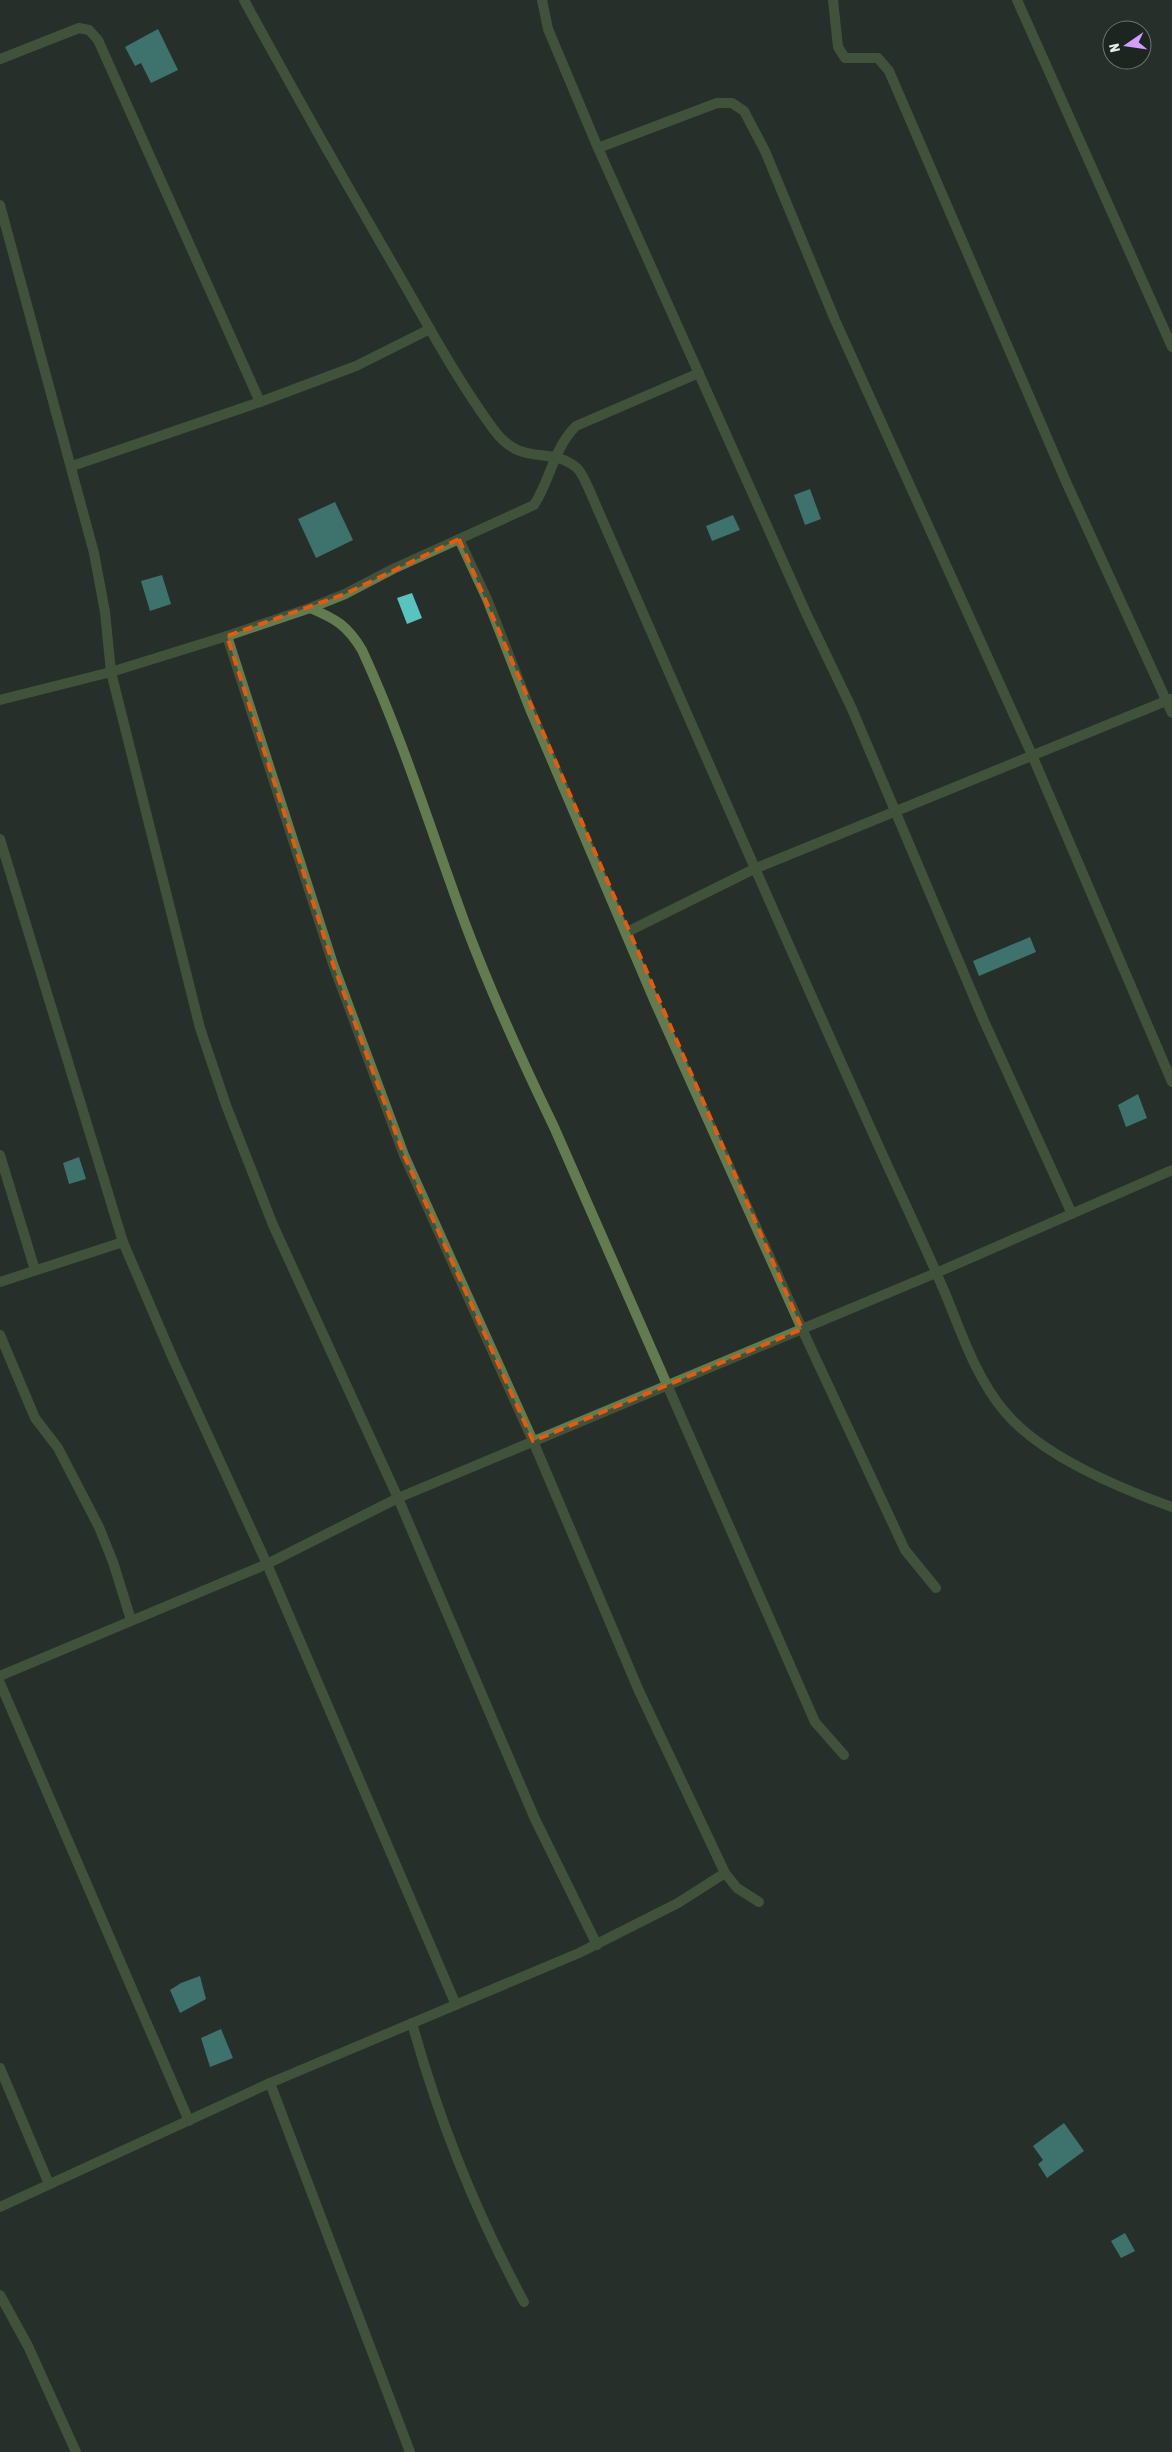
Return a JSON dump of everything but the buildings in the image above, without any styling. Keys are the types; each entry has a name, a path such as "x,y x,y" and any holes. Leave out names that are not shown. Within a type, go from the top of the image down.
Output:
{"street":[{"path":"244,0 314,128 430,329 504,443 518,452 554,458 567,462 578,469 588,488 754,869 991,1396 1008,1416 1032,1436 1082,1469 1134,1494 1172,1507"},
{"path":"542,0 548,29 598,148 897,810 984,1021 1072,1214"},
{"path":"832,0 838,47 845,58 878,58 889,71 1067,484 1169,699 1172,713"},
{"path":"1017,0 1172,347"},
{"path":"1,57 79,28 89,30 98,40 260,402"},
{"path":"598,148 717,103 732,103 744,111 765,151 835,320 1032,756 1172,1082"},
{"path":"0,206 72,466 94,553 105,612 111,672 200,1028 226,1105 273,1225 398,1498 535,1819 597,1945"},
{"path":"72,466 260,402 356,366 430,329"},
{"path":"0,700 111,672 227,636 345,594 534,505 547,482 554,458 565,436 576,426 699,373"},
{"path":"459,539 487,599 568,800 627,932 659,1011 802,1329 905,1550 936,1588"},
{"path":"310,608 337,620 351,632 374,675 466,927 511,1040 554,1128 815,1722 844,1756"},
{"path":"227,636 332,964 404,1155 533,1441 639,1691 725,1873 737,1888 759,1902"},
{"path":"627,932 754,869 1169,699"},
{"path":"0,839 124,1242 174,1362 267,1564 456,2005"},
{"path":"0,1155 35,1270"},
{"path":"0,1676 267,1564 398,1498 936,1274 1172,1170"},
{"path":"0,1282 124,1242"},
{"path":"0,1335 35,1418 58,1448 99,1527 113,1562 131,1620"},
{"path":"0,1683 189,2121"},
{"path":"0,2207 270,2083 597,1945 678,1903 725,1873"},
{"path":"412,2023 436,2104 459,2167 478,2213 524,2302"},
{"path":"0,2068 49,2184"},
{"path":"270,2083 410,2452"},
{"path":"0,2295 35,2361 76,2452"}],"highlighted area":[{"path":"459,539 802,1329 533,1441 404,1155 333,964 227,636 345,594"}]}
